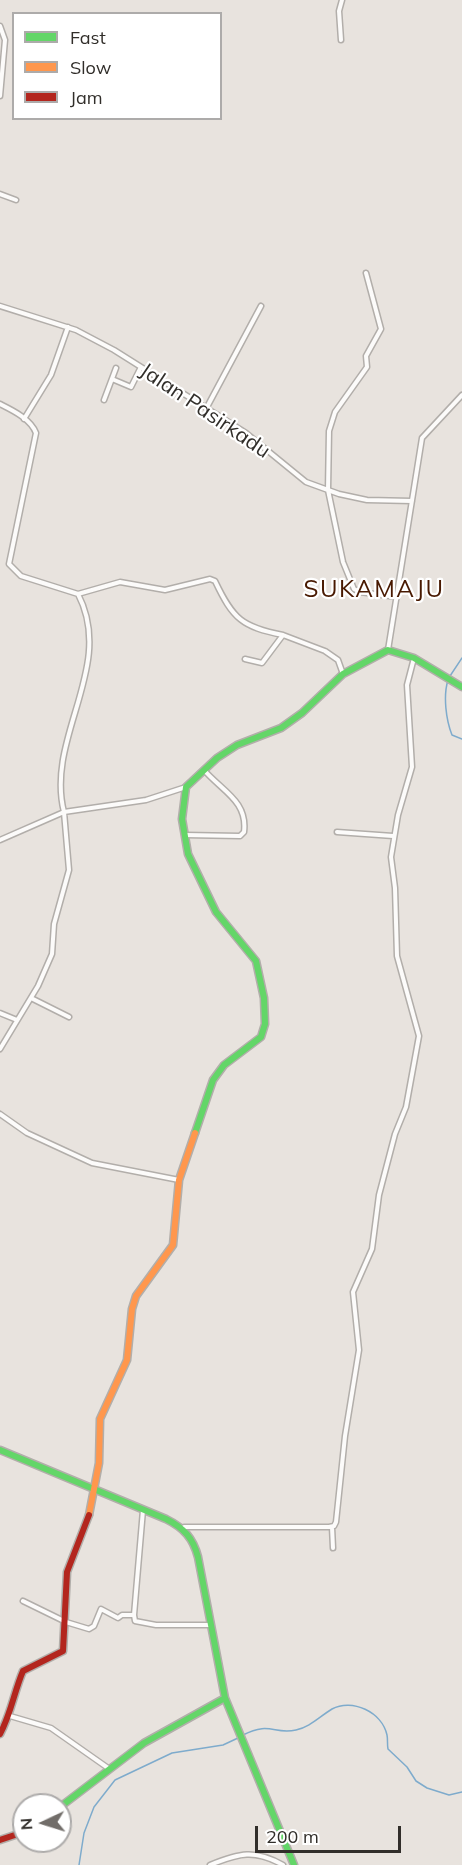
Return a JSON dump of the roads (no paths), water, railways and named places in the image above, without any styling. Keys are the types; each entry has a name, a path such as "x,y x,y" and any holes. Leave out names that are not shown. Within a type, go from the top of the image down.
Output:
{"main road":[{"path":"0,1734 10,1716 15,1688 23,1671 62,1653 66,1622 64,1590 67,1572 96,1490 100,1419 127,1360 132,1309 136,1296 173,1245 179,1180 213,1080 224,1065 261,1036 265,1024 264,998 256,961 216,912 199,880 184,835 183,802 186,787 203,770 237,746 281,728 302,713 343,674 388,650 414,658 462,687"},
{"path":"1,1452 183,1527 195,1545 225,1698 294,1865"},
{"path":"72,1797 108,1768 184,1718 225,1698"}],"street":[{"path":"340,40 339,11 342,0"},
{"path":"0,26 4,32 5,52 0,96"},
{"path":"0,194 16,200"},
{"path":"366,273 381,328 366,356 367,367 331,419 328,490 343,562 354,589 360,592 397,597"},
{"name":"Jalan Pasirkadu","path":"0,306 68,327 141,367 246,433 306,482 367,500 412,501"},
{"path":"207,407 261,306"},
{"path":"24,419 48,381 68,327"},
{"path":"112,379 131,387 141,367"},
{"path":"104,400 116,368"},
{"path":"388,650 422,438 462,395"},
{"path":"0,404 34,428 35,440 9,564 21,576 78,594 120,582 165,590 210,579 215,581 229,609 241,621 256,630 283,635 324,651 338,660 343,674"},
{"path":"0,1049 31,998 52,954 56,917 67,881 69,861 60,781 66,735 89,659 89,634 78,594"},
{"path":"245,659 262,663 283,635"},
{"path":"333,1548 332,1527 336,1522 345,1436 359,1350 353,1292 372,1249 380,1192 406,1107 419,1036 395,947 395,888 391,857 393,836 412,767 407,686 414,658"},
{"path":"184,835 240,836 244,832 243,813 237,800 203,770"},
{"path":"0,840 64,812 146,801 186,787"},
{"path":"337,832 393,836"},
{"path":"31,998 69,1017"},
{"path":"0,1013 17,1020"},
{"path":"0,1114 27,1132 92,1163 179,1180"},
{"path":"143,1509 135,1621 146,1624 209,1625"},
{"path":"183,1527 332,1527"},
{"path":"23,1602 66,1622 89,1629 94,1626 101,1609 118,1618 122,1615 134,1615"},
{"path":"10,1716 51,1728 108,1768"},
{"path":"210,1865 249,1853 260,1853 283,1865"}],"waterway":[{"path":"450,676 462,658"},
{"path":"448,680 445,700 448,722 452,735 462,739"},
{"path":"243,1735 260,1729 282,1731 301,1729 332,1709 348,1705 357,1706 373,1714 379,1720 387,1735 388,1749 407,1767 416,1781 427,1788 449,1795 462,1792"},
{"path":"79,1865 84,1833 94,1807 115,1780 172,1753 223,1745 238,1738"}],"district":[{"name":"SUKAMAJU","path":"374,590"}]}
